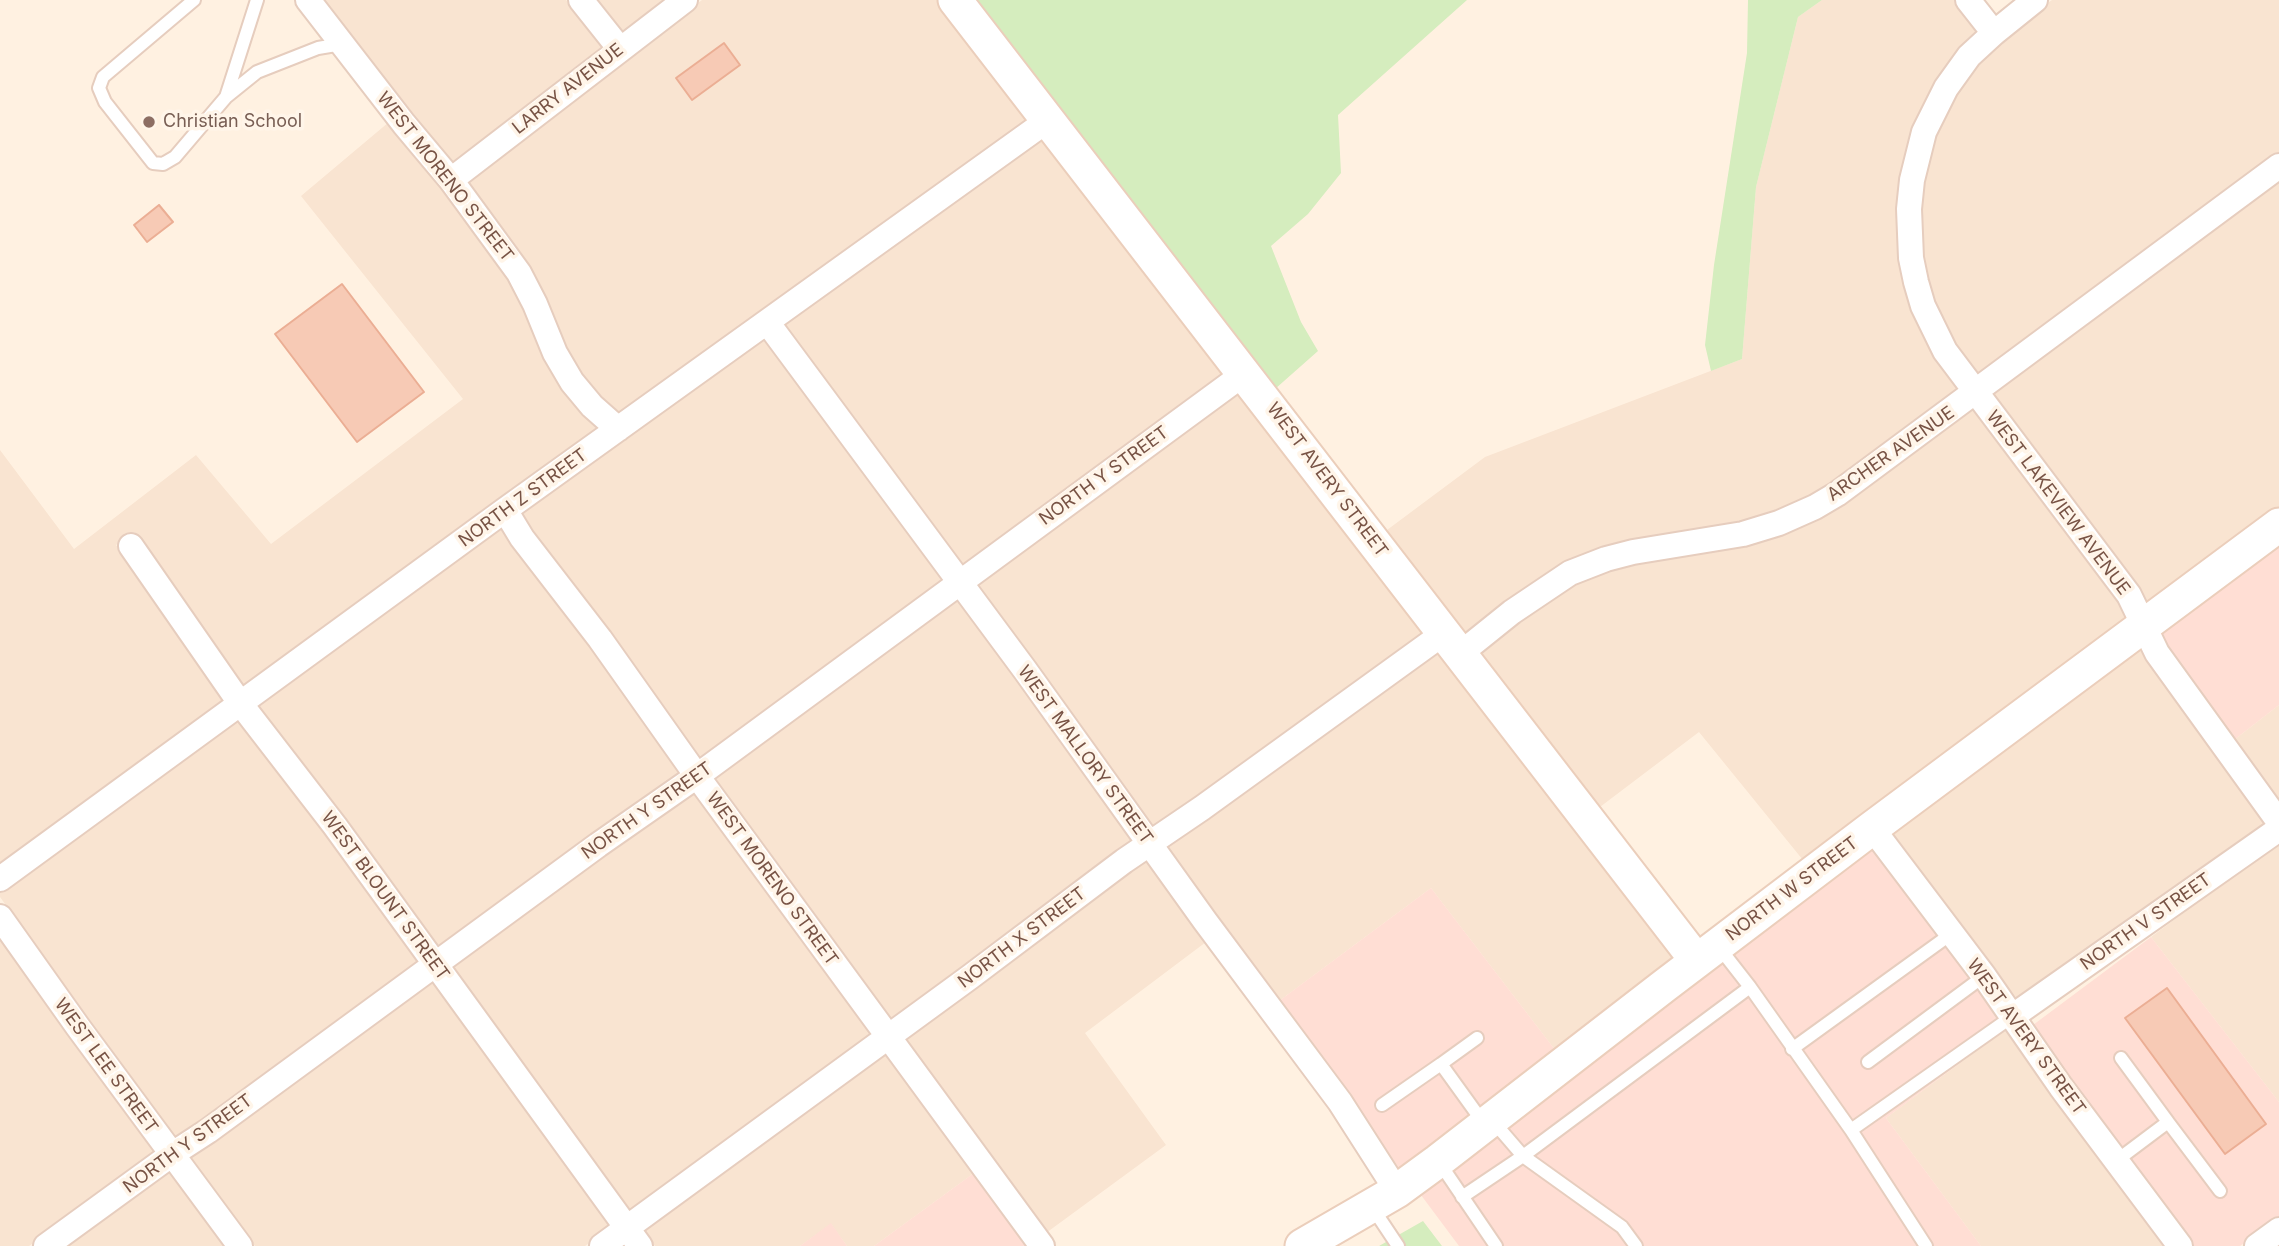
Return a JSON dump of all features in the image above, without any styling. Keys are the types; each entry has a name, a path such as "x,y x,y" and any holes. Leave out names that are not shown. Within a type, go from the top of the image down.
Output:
{"street":[{"name":"WEST MORENO STREET","path":"308,0 452,180 519,273 536,304 555,353 572,382 592,406 618,429"},
{"path":"581,0 620,49"},
{"name":"LARRY AVENUE","path":"452,180 685,0"},
{"name":"WEST AVERY STREET","path":"956,0 1452,643 1707,954"},
{"path":"1968,0 1994,33"},
{"name":"WEST LAKEVIEW AVENUE","path":"2035,0 1969,56 1934,110 1917,156 1909,209 1911,258 1923,306 1945,351 2129,595 2157,653 2279,822"},
{"name":"NORTH Z STREET","path":"0,879 505,510 1048,120"},
{"name":"ARCHER AVENUE","path":"1452,643 1512,612 1570,573 1606,559 1743,534 1779,523 1815,507 1860,478 1976,393 2279,166"},
{"name":"WEST MALLORY STREET","path":"767,322 1340,1102 1384,1199"},
{"name":"NORTH Y STREET","path":"46,1246 697,776 1245,373"},
{"name":"WEST MORENO STREET","path":"505,510 522,538 600,639 697,776 1042,1246"},
{"name":"NORTH W STREET","path":"1302,1246 1384,1199 1438,1161 1872,828 2279,525"},
{"name":"WEST BLOUNT STREET","path":"131,546 240,704 335,827 634,1237"},
{"name":"NORTH X STREET","path":"602,1246 634,1237 888,1036 1149,844 1452,643"},
{"name":"WEST AVERY STREET","path":"1872,828 1984,976 2061,1087 2180,1246"},
{"name":"NORTH V STREET","path":"2013,1016 2279,829"},
{"name":"WEST LEE STREET","path":"0,917 240,1246"},
{"path":"2257,1246 2279,1230"}],"lane":[{"path":"194,0 103,77 99,88 105,102 153,163 163,164 175,157 226,97 257,72 318,48 342,44"},
{"path":"226,97 257,0"},
{"path":"1792,1049 1951,933"},
{"path":"1707,954 1750,987 1851,1130 1926,1246"},
{"path":"1868,1062 1984,976"},
{"path":"1462,1197 1522,1156 1750,987"},
{"path":"1851,1130 2013,1016"},
{"path":"1382,1105 1476,1038"},
{"path":"2120,1058 2220,1191"},
{"path":"1441,1064 1488,1122 1522,1156 1622,1227 1636,1246"},
{"path":"2116,1161 2168,1122"},
{"path":"1438,1161 1496,1246"},
{"path":"1384,1199 1398,1246"}],"shaded area":[{"path":"323,0 566,0 605,48 454,165"},
{"path":"596,0 669,0 623,34"},
{"path":"702,0 941,0 1033,119 620,416 581,375 466,181"},
{"path":"970,0 1387,530 1485,457 1742,359 1756,187 1798,17 1822,0 1954,0 1979,32 1898,209 1898,235 1900,261 1913,310 1935,357 1960,391 1832,485 1776,513 1741,524 1631,541 1463,638"},
{"path":"2052,0 2279,0 2279,154 1979,378 1955,344 1934,301 1927,278 1920,231 1922,180 1944,113 1978,62 2022,22"},
{"path":"389,122 442,187 509,280 562,388 583,414 601,429 244,688 134,532 116,545 225,702 0,867 0,450 74,549 196,455 271,544 463,399 301,196"},
{"path":"1045,135 1230,372 963,568 783,323"},
{"path":"2279,179 2279,512 2149,609 1991,394"},
{"path":"764,337 944,582 701,761 520,512"},
{"path":"1242,388 1428,631 1153,829 975,584"},
{"path":"1972,408 2119,602 2129,624 1807,865 1699,732 1596,810 1476,653 1518,620 1574,583 1633,562 1745,544"},
{"path":"501,526 682,774 438,949 256,705"},
{"path":"2279,537 2279,705 2234,740 2166,647 2157,628"},
{"path":"956,598 1134,842 891,1022 712,777"},
{"path":"2138,642 2267,825 2024,1007 1888,829"},
{"path":"1441,647 1681,960 1559,1055 1431,888 1279,1001 1165,846"},
{"path":"2279,705 2279,802 2234,740"},
{"path":"237,718 419,962 175,1140 0,897 0,892"},
{"path":"694,791 873,1035 631,1212 450,965"},
{"path":"2279,842 2279,1102 2151,937"},
{"path":"1872,847 2007,1028 1886,1118 1981,1246 1459,1246 1415,1187"},
{"path":"1145,859 1206,942 1085,1033 1166,1145 1046,1233 904,1038"},
{"path":"1431,888 1559,1055 1403,1174 1349,1095 1279,1001"},
{"path":"0,937 156,1153 29,1246 0,1246"},
{"path":"2151,937 2279,1102 2279,1217 2240,1246 2194,1246 2033,1025"},
{"path":"431,979 612,1226 585,1246 255,1246 187,1156"},
{"path":"2007,1028 2165,1246 1981,1246 1886,1118"},
{"path":"885,1051 974,1173 874,1246 847,1246 831,1224 800,1246 655,1246 642,1229"},
{"path":"168,1170 226,1246 63,1246"},
{"path":"974,1173 1027,1246 874,1246"},
{"path":"831,1223 847,1246 800,1246"}],"green space":[{"path":"970,0 1467,0 1338,115 1341,173 1308,214 1271,246 1301,322 1318,351 1275,389"},
{"path":"1748,0 1822,0 1798,17 1756,187 1742,359 1711,371 1705,345 1714,265 1747,53"},
{"path":"1423,1221 1442,1246 1379,1246"}],"building":[{"path":"724,43 740,65 692,100 676,78"},
{"path":"159,205 173,222 147,242 134,225"},
{"path":"342,284 424,392 357,442 275,334"},
{"path":"2167,988 2266,1124 2225,1154 2125,1018"}],"place":[{"name":"Christian School","path":"149,122"}]}
